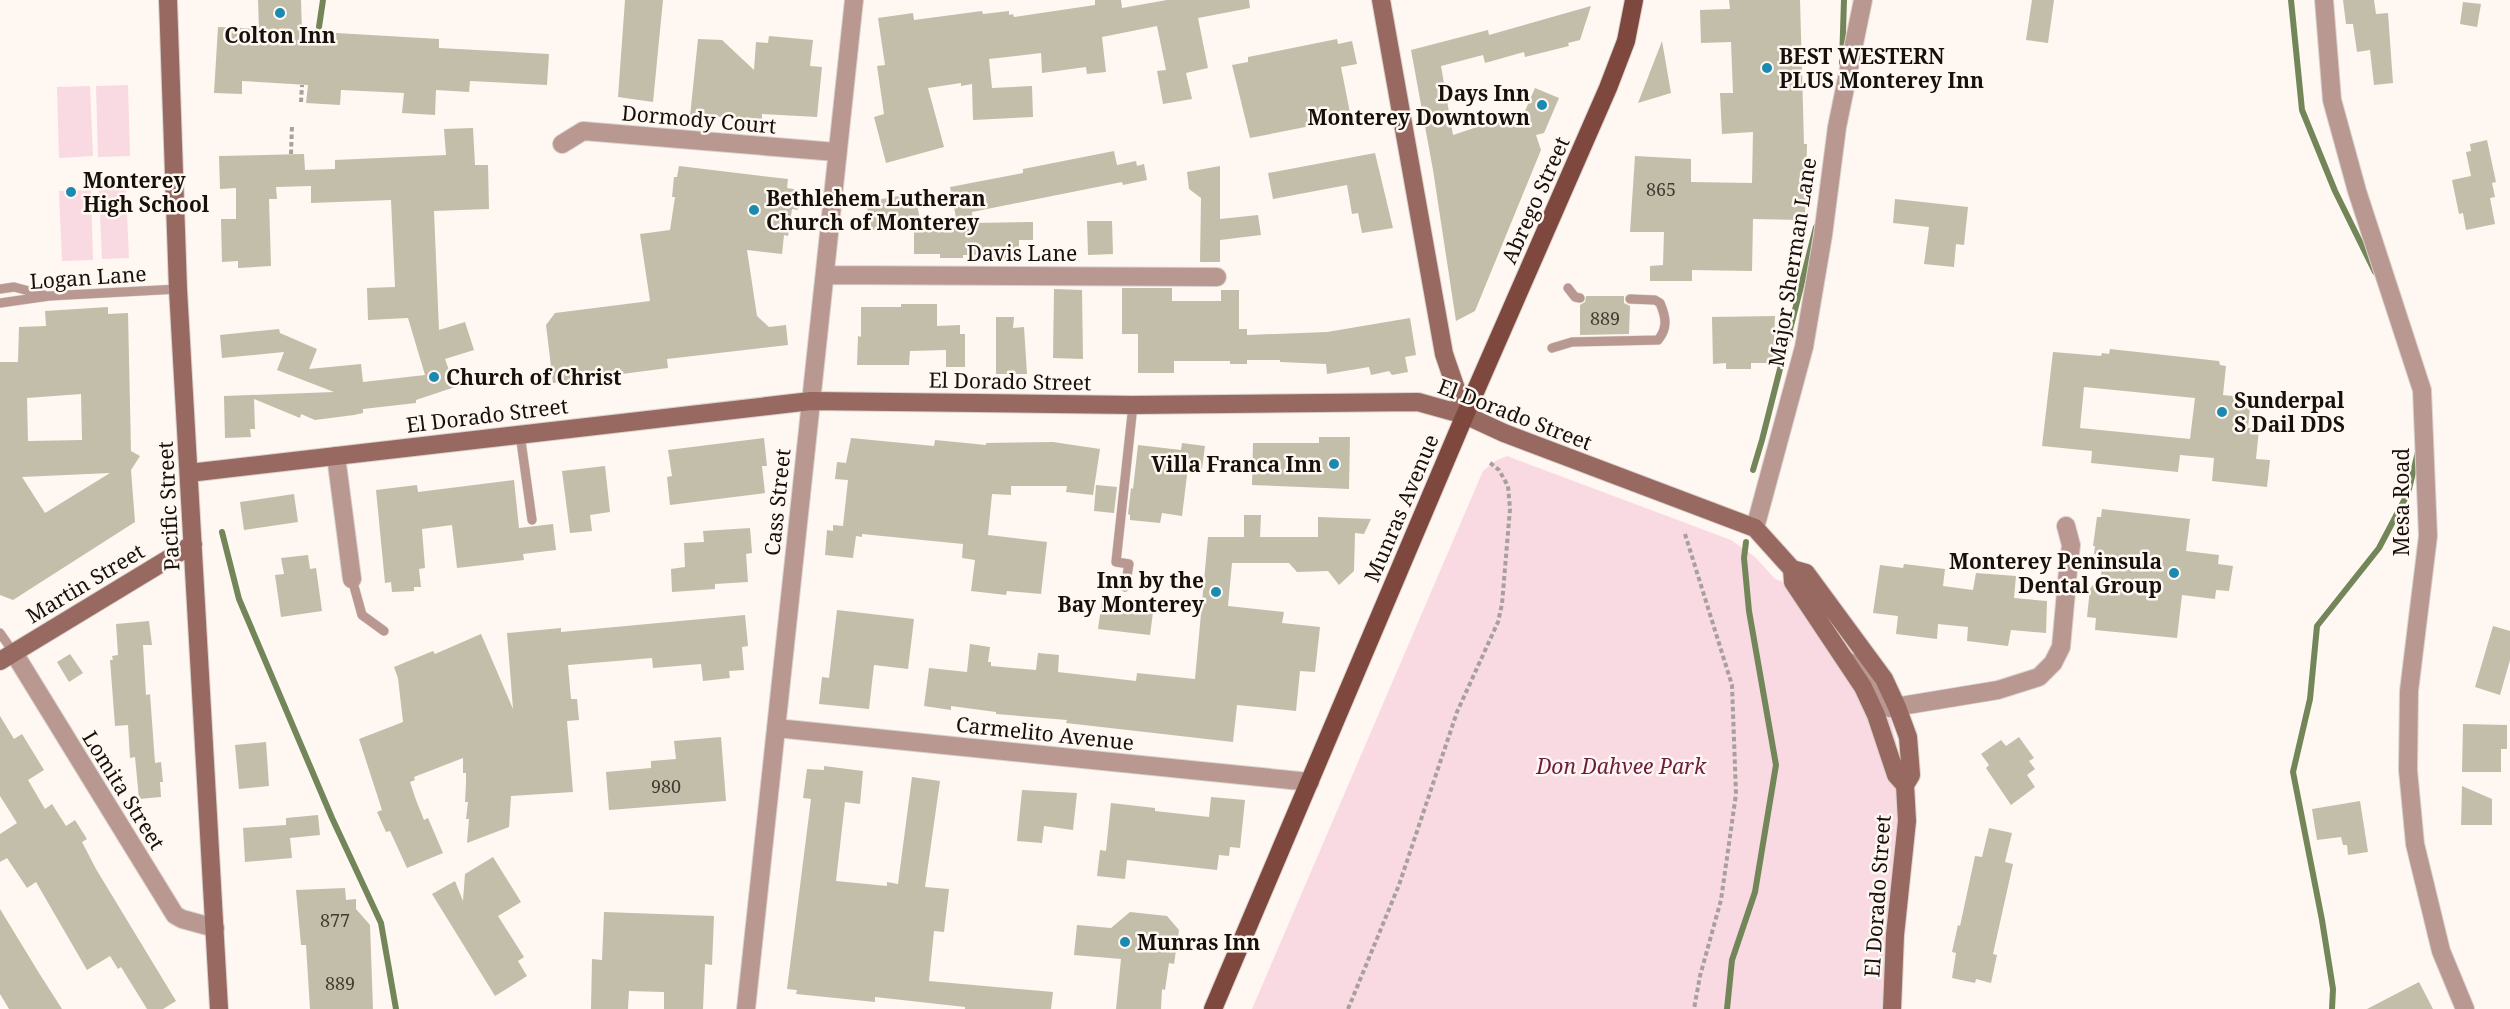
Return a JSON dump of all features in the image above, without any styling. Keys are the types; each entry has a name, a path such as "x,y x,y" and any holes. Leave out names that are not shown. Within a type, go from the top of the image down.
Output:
{"main road":[{"name":"Abrego Street","path":"1465,415 1611,81 1626,41 1634,0"},
{"name":"Munras Avenue","path":"1213,1009 1465,415"}],"street":[{"name":"Pacific Street","path":"168,0 178,289 219,1009"},
{"name":"Cass Street","path":"746,1009 854,0"},
{"path":"1381,0 1444,354 1465,415"},
{"name":"Major Sherman Lane","path":"1755,528 1804,346 1823,235 1837,127 1863,0"},
{"name":"Mesa Road","path":"2324,0 2332,100 2357,190 2422,390 2428,536 2409,691 2408,770 2415,844 2441,951 2465,1009"},
{"name":"Dormody Court","path":"562,144 583,131 836,152"},
{"name":"Davis Lane","path":"826,275 1217,277"},
{"name":"El Dorado Street","path":"189,472 811,401 1133,405 1418,402 1465,415 1504,434 1755,528 1792,569 1806,573 1867,653 1884,679 1897,707 1908,737 1911,760 1911,775 1905,785 1907,821 1895,935 1892,1009"},
{"path":"336,456 352,579"},
{"path":"1846,662 1863,669 1884,706 1889,708 1998,690 2039,676 2053,663 2061,647 2071,545 2066,526"},
{"name":"Martin Street","path":"7,657 192,544"},
{"name":"El Dorado Street","path":"1792,569 1793,582 1863,687 1876,715 1896,775 1905,785"},
{"name":"Lomita Street","path":"7,657 175,915 214,928"},
{"name":"Carmelito Avenue","path":"776,728 1310,782"}],"lane":[{"path":"0,289 14,287 50,296"},
{"path":"1568,288 1575,297 1580,298"},
{"name":"Logan Lane","path":"0,303 50,296 178,289"},
{"path":"1552,348 1572,342 1658,340 1666,324 1660,303 1655,300 1630,299"},
{"path":"1125,587 1128,564 1116,562 1133,405"},
{"path":"520,433 532,520"},
{"path":"352,579 362,615 384,631"},
{"path":"0,633 7,657"}],"path":[{"path":"301,102 302,85"},
{"path":"291,154 292,126"},
{"path":"1348,1009 1399,885 1457,712 1498,622 1502,604 1510,509 1508,486 1500,470 1489,462"},
{"path":"1685,534 1732,685 1736,794 1720,900 1700,976 1694,1009"}],"green space":[{"path":"128,85 130,156 98,157 96,86"},
{"path":"90,86 93,156 59,158 57,87"},
{"path":"126,189 129,258 102,259 99,190"},
{"path":"91,190 93,260 62,261 59,191"},
{"name":"Don Dahvee Park","path":"1507,456 1731,540 1755,557 1775,579 1806,589 1860,658 1889,711 1902,769 1892,1009 1252,1009 1483,471 1495,461"}],"building":[{"path":"258,0 301,0 302,31 439,39 439,48 549,54 547,85 470,81 469,92 436,90 435,115 402,113 404,93 341,90 340,105 306,103 308,85 242,81 242,94 214,93 218,27 259,29"},
{"path":"625,0 663,0 653,102 618,97"},
{"path":"1095,0 1121,0 1122,8 1167,0 1249,0 1250,8 1198,18 1208,68 1186,73 1192,99 1163,104 1157,71 1166,70 1157,26 1102,37 1106,72 1087,74 1086,67 1042,73 1041,53 989,59 992,88 1032,86 1033,117 973,120 972,84 961,86 961,83 928,88 944,147 886,163 874,117 884,114 877,66 885,65 878,18 913,13 914,20 982,11 983,14 1009,11 1009,15 1013,14 1014,17 1095,5"},
{"path":"1729,0 1800,0 1804,144 1807,144 1805,220 1753,219 1752,271 1692,270 1692,281 1650,281 1650,266 1663,265 1664,232 1630,232 1635,156 1691,159 1691,182 1752,183 1753,132 1722,134 1720,93 1733,93 1731,42 1701,43 1700,10 1730,9"},
{"path":"2032,0 2054,0 2048,43 2026,40"},
{"path":"2343,0 2374,0 2376,14 2388,13 2393,83 2374,85 2370,50 2357,52 2353,24 2346,24"},
{"path":"2463,2 2481,4 2477,27 2460,24"},
{"path":"1591,6 1580,40 1568,43 1569,46 1525,57 1524,52 1485,63 1483,55 1441,66 1453,135 1525,111 1535,88 1559,98 1544,133 1536,135 1541,150 1475,311 1456,321 1433,170 1411,50 1488,30 1489,35"},
{"path":"769,36 813,40 810,66 822,67 817,117 762,114 762,120 754,119 753,123 731,120 732,117 690,116 698,39 722,40 754,70 756,42 768,43"},
{"path":"1337,39 1338,44 1352,41 1357,64 1341,67 1351,118 1250,138 1232,65 1248,62 1248,57"},
{"path":"1662,41 1671,93 1638,103"},
{"path":"473,128 475,165 488,165 489,209 434,211 439,330 465,322 474,350 445,359 455,387 416,400 416,403 363,409 363,413 315,420 301,414 300,418 254,399 255,429 250,429 251,437 225,438 224,396 334,392 277,370 284,352 222,358 220,335 279,329 280,333 317,349 309,369 361,364 363,382 425,375 408,318 368,320 367,288 395,287 391,200 311,203 311,186 276,187 277,199 269,199 271,266 238,268 238,261 222,262 221,219 236,219 236,188 220,189 219,156 304,154 305,170 335,169 335,160 446,155 444,129"},
{"path":"2487,140 2496,182 2492,183 2495,197 2490,198 2495,224 2466,230 2463,213 2459,214 2452,180 2471,176 2466,152 2471,151 2470,144"},
{"path":"1114,151 1117,165 1136,161 1137,166 1144,164 1147,180 1123,185 1122,182 972,212 973,223 1033,222 1033,240 1019,240 1019,259 994,259 994,255 940,258 940,254 914,254 914,228 958,228 950,187 1023,173 1023,169"},
{"path":"1375,153 1393,228 1362,233 1358,213 1352,214 1347,185 1273,199 1268,173"},
{"path":"679,166 788,179 787,188 800,190 798,210 792,209 788,236 784,235 782,254 747,250 757,316 769,327 786,325 788,345 667,359 668,368 553,383 546,325 555,313 650,301 640,234 670,230 675,197 672,197 674,177 677,177"},
{"path":"1220,166 1220,219 1258,215 1261,235 1220,240 1220,262 1200,262 1201,198 1189,189 1187,172"},
{"path":"915,193 920,220 872,230 866,202"},
{"path":"1895,199 1968,207 1964,245 1956,244 1954,267 1924,264 1929,227 1893,223"},
{"path":"1087,221 1112,221 1113,254 1088,255"},
{"path":"1122,288 1172,288 1172,301 1221,301 1221,290 1239,290 1239,329 1247,329 1247,335 1327,332 1410,318 1416,355 1405,357 1408,372 1392,375 1389,371 1371,375 1369,367 1327,374 1326,364 1280,362 1280,360 1247,360 1247,364 1230,364 1230,361 1174,361 1174,373 1138,373 1138,334 1122,334"},
{"path":"1054,289 1082,290 1083,359 1053,358"},
{"path":"1586,296 1624,296 1624,303 1630,306 1629,334 1580,335 1580,305 1585,302"},
{"path":"901,304 937,304 937,326 960,325 960,334 965,334 965,367 946,367 946,350 910,351 909,365 857,365 858,336 861,337 861,307 901,307"},
{"path":"108,307 108,314 128,313 131,451 140,456 131,470 135,522 13,600 0,595 0,362 18,362 19,327 46,326 45,311","holes":["81,394 82,440 28,441 27,398","110,473 45,513 22,477"]},
{"path":"1775,316 1773,363 1751,363 1751,369 1726,369 1726,363 1713,364 1712,317"},
{"path":"996,317 1014,317 1013,328 1024,327 1027,374 996,374"},
{"path":"2110,349 2219,361 2220,365 2226,366 2223,395 2251,398 2248,428 2259,429 2256,459 2270,460 2267,487 2212,481 2214,458 2180,455 2178,472 2091,463 2092,451 2042,446 2053,352 2101,356 2102,353 2109,354","holes":["2084,387 2195,398 2190,439 2080,428"]},
{"path":"1319,437 1350,437 1349,489 1252,485 1253,443 1319,443"},
{"path":"764,438 767,466 762,466 765,493 670,505 667,477 672,476 668,450"},
{"path":"851,438 934,446 935,440 986,445 986,443 1053,442 1100,449 1093,495 1066,492 1067,486 1011,486 1011,495 992,494 988,535 1047,542 1041,594 1007,591 1006,595 971,591 975,560 962,558 963,544 862,534 862,537 856,536 853,558 825,555 827,530 833,531 833,525 843,526 848,480 835,479 837,462 846,463"},
{"path":"1182,443 1205,446 1202,469 1188,467 1182,516 1162,513 1160,523 1130,520 1128,514 1138,445 1181,450"},
{"path":"605,466 610,512 590,515 592,531 570,533 562,471"},
{"path":"514,480 519,528 553,524 556,550 523,554 524,560 457,568 452,525 422,529 425,568 419,569 421,587 414,587 414,591 392,592 391,582 385,583 376,490 417,485 418,492"},
{"path":"1096,485 1117,487 1114,513 1094,511"},
{"path":"294,494 298,522 244,530 240,502"},
{"name":"Monterey Peninsula Dental Group","path":"2102,509 2190,519 2186,551 2219,555 2218,564 2233,566 2229,591 2216,590 2215,599 2182,595 2177,638 2095,630 2096,618 2087,617 2090,589 2093,585 2100,585 2103,555 2094,554 2095,546 2093,546 2097,517 2101,517"},
{"path":"1244,515 1261,515 1260,537 1318,537 1318,517 1371,519 1364,534 1355,533 1354,571 1339,585 1328,571 1297,572 1289,563 1232,563 1228,606 1284,612 1282,623 1320,627 1315,672 1300,671 1296,711 1237,705 1233,742 1066,723 1067,720 996,714 996,712 951,706 951,710 924,706 929,668 967,672 970,644 990,647 988,662 991,662 991,666 1036,670 1038,653 1059,655 1058,672 1136,681 1137,673 1195,679 1208,537 1244,537"},
{"path":"750,528 752,553 746,554 748,582 715,584 715,589 672,592 671,569 685,567 684,543 704,542 703,531"},
{"path":"308,555 310,569 316,568 322,611 281,617 275,575 284,574 281,558"},
{"path":"1904,564 1945,569 1943,586 1973,590 1976,573 2016,576 2014,598 2047,601 2046,633 2011,630 2008,646 1967,641 1968,627 1938,624 1937,639 1896,634 1898,616 1873,613 1880,565 1903,568"},
{"path":"1102,600 1154,605 1150,635 1098,629"},
{"path":"837,610 914,619 908,669 874,665 869,709 819,704 822,677 829,678"},
{"path":"745,615 748,646 742,647 744,670 729,671 730,678 703,681 701,664 653,668 652,658 568,665 571,699 577,699 579,720 567,721 573,792 511,796 509,827 467,843 469,819 466,819 468,802 465,802 466,773 463,773 463,758 414,777 415,780 410,782 416,800 424,820 428,818 443,853 407,868 390,831 386,832 377,812 382,810 359,739 403,722 398,678 394,667 433,651 435,654 481,634 513,709 507,633 561,628 561,632"},
{"path":"149,621 152,645 143,645 146,695 150,694 155,763 161,762 163,782 160,782 161,797 139,799 135,757 130,758 128,725 115,726 110,660 113,660 112,656 118,655 116,624"},
{"path":"2493,626 2510,631 2510,660 2500,695 2475,687"},
{"path":"70,654 83,673 69,682 57,662"},
{"path":"0,716 14,739 22,734 44,770 28,780 45,809 52,804 66,826 75,820 87,839 82,842 96,869 176,1001 163,1009 147,1009 121,967 118,969 110,956 87,970 36,882 27,888 7,858 0,862 0,834 17,823 0,796"},
{"path":"2463,724 2507,725 2507,749 2501,749 2501,772 2462,772"},
{"path":"721,737 726,801 609,810 606,772 651,768 651,761 676,759 674,741"},
{"path":"2019,737 2034,758 2029,761 2035,769 2027,775 2035,787 2011,805 1986,768 1989,765 1981,754 2001,740 2006,746"},
{"path":"266,742 269,786 239,789 235,745"},
{"path":"824,766 863,771 860,804 845,802 836,881 887,886 887,882 898,884 912,777 940,781 925,887 949,889 944,932 934,931 929,981 1053,992 1051,1009 965,1009 965,1007 875,997 875,1002 796,994 797,990 787,989 811,799 803,798 807,769 824,770"},
{"path":"2462,786 2492,799 2492,825 2461,825"},
{"path":"1022,790 1077,793 1073,830 1044,826 1042,843 1017,841"},
{"path":"1211,797 1245,800 1240,848 1230,847 1229,856 1219,855 1217,870 1127,860 1125,879 1097,876 1100,850 1106,851 1111,803 1209,817"},
{"path":"2360,801 2368,852 2348,855 2347,845 2343,845 2341,837 2317,840 2312,809"},
{"path":"318,815 320,835 290,838 292,858 245,862 243,828 286,825 286,818"},
{"path":"1989,828 2012,833 2005,862 2013,864 1993,954 1997,955 1991,983 1976,979 1975,983 1952,978 1956,953 1952,952 1975,856 1982,857"},
{"path":"493,857 521,902 498,916 524,957 518,961 527,976 495,996 432,894 455,881 463,901 465,874"},
{"path":"345,888 346,900 356,899 356,909 370,925 373,1009 310,1009 306,945 301,945 296,890"},
{"path":"0,909 62,1009 9,1009 0,994"},
{"path":"604,912 714,916 712,965 705,964 703,1009 664,1009 664,992 629,991 628,1009 591,1009 592,959 602,960"},
{"name":"Munras Inn","path":"1130,912 1167,916 1179,930 1174,964 1169,963 1165,990 1162,989 1161,1009 1116,1009 1121,959 1074,955 1077,925 1111,928"},
{"path":"2419,982 2433,1009 2367,1009"}],"waterway":[{"path":"319,27 323,0"},
{"path":"1842,63 1844,0"},
{"path":"2291,0 2302,110 2335,191 2375,272"},
{"path":"1753,470 1816,227"},
{"path":"2332,1009 2333,989 2322,920 2293,772 2310,699 2317,626 2379,548 2408,493 2418,452"},
{"path":"222,532 239,599 332,818 381,923 396,1009"},
{"path":"1727,1009 1732,960 1755,892 1776,765 1749,611 1744,558 1746,542"}],"place":[{"name":"Colton Inn","path":"280,13"},
{"name":"BEST WESTERN PLUS Monterey Inn","path":"1767,68"},
{"name":"Days Inn Monterey Downtown","path":"1542,105"},
{"name":"Monterey High School","path":"71,192"},
{"name":"Bethlehem Lutheran Church of Monterey","path":"754,210"},
{"name":"Church of Christ","path":"434,377"},
{"name":"Sunderpal S Dail DDS","path":"2222,412"},
{"name":"Villa Franca Inn","path":"1334,464"},
{"name":"Monterey Peninsula Dental Group","path":"2174,573"},
{"name":"Inn by the Bay Monterey","path":"1216,592"},
{"name":"Munras Inn","path":"1125,942"}]}
